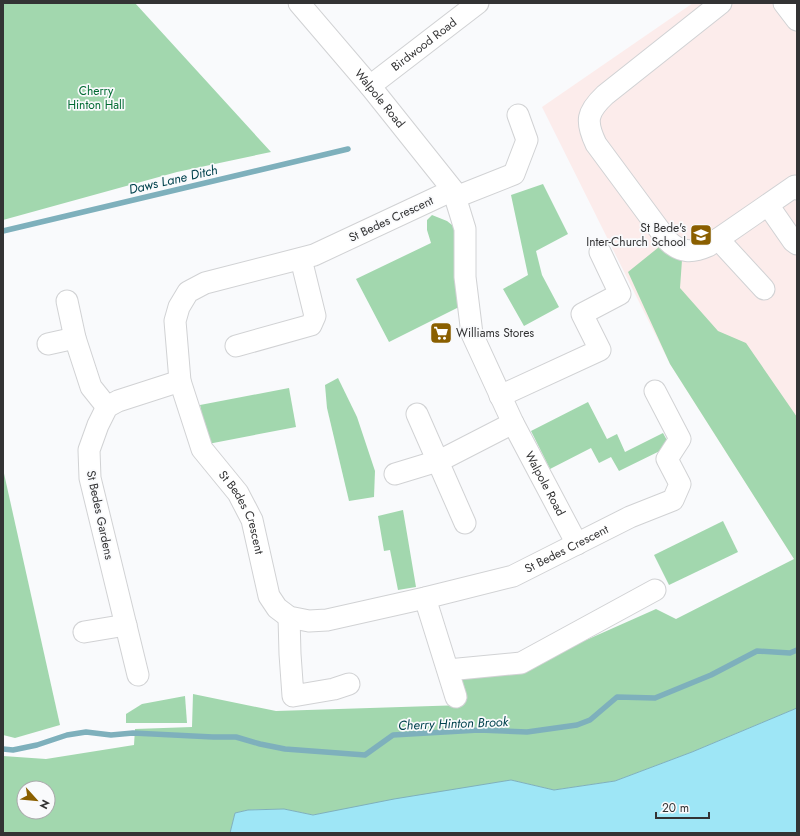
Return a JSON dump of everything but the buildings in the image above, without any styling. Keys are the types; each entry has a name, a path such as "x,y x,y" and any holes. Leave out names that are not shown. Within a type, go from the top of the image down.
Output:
{"street":[{"name":"Walpole Road","path":"299,3 370,86 454,193 465,229 465,277 472,334 513,423 577,544"},
{"name":"Birdwood Road","path":"370,86 478,3"},
{"path":"721,3 700,9 605,94 594,105 589,118 590,131 596,144 667,240 674,247 684,250 697,251 708,246 795,186 797,189"},
{"path":"784,3 797,20"},
{"path":"454,193 514,174 527,140 518,115"},
{"name":"St Bedes Crescent","path":"454,193 314,255 205,283 188,292 179,307 175,321 180,381 202,449 238,493 252,520 269,596 277,608 289,617 309,621 327,620 513,576 630,517 673,500 680,484 667,459 680,439 655,391"},
{"path":"768,205 793,241 797,244"},
{"path":"718,239 764,289"},
{"path":"500,396 600,350 582,314 620,294 600,252"},
{"path":"236,346 311,325 314,316 301,259"},
{"path":"67,301 75,338 91,387 107,407 118,401 180,381"},
{"path":"48,344 75,338"},
{"name":"St Bedes Gardens","path":"107,407 98,425 89,450 90,478 138,675"},
{"path":"417,414 465,523"},
{"path":"394,474 437,461 513,423"},
{"path":"448,670 521,663 655,590"},
{"path":"425,598 456,697"},
{"path":"289,617 293,696 334,689 349,684"},
{"path":"84,632 126,625"}],"shaded area":[{"name":"St Bede's Inter-Church School","path":"693,3 797,3 797,560 794,559 670,364 542,107"}],"green space":[{"name":"Cherry Hinton Hall","path":"3,3 135,3 271,152 177,172 3,220"},
{"path":"543,184 568,234 536,251 542,275 559,307 524,326 503,289 528,275 511,195"},
{"path":"432,215 447,221 457,229 461,306 389,342 356,279 431,243 427,230 427,220"},
{"path":"659,247 682,260 680,288 718,331 746,343 797,417 797,708 692,752 615,781 554,790 511,780 313,815 284,809 248,810 235,813 230,833 3,833 3,756 46,759 134,745 135,729 192,727 193,694 276,711 464,705 457,675 521,669 656,609 676,619 794,559 670,364 628,272"},
{"path":"338,378 357,417 375,471 374,497 349,501 327,408 325,385"},
{"path":"289,388 296,427 208,444 200,405"},
{"path":"588,402 607,439 617,434 625,452 663,433 670,446 619,471 611,457 599,463 591,448 550,469 531,431"},
{"path":"3,469 60,725 15,738 3,735"},
{"path":"403,510 416,587 398,590 390,550 384,551 378,516"},
{"path":"723,521 738,552 669,585 654,555"},
{"path":"185,696 187,723 126,723 126,714 142,704"}],"water":[{"path":"797,708 797,833 230,833 235,813 248,810 284,809 313,815 394,799 511,780 554,790 615,781 692,752"}],"waterway":[{"name":"Daws Lane Ditch","path":"3,231 348,149"},
{"name":"Cherry Hinton Brook","path":"3,749 13,750 37,745 67,735 86,732 111,735 133,733 236,737 285,749 365,755 393,735 479,730 527,732 577,725 590,720 617,697 655,698 711,675 757,651 790,653 797,650"}],"place":[{"name":"St Bede's Inter-Church School","path":"701,235"},
{"name":"Williams Stores","path":"441,333"}]}
